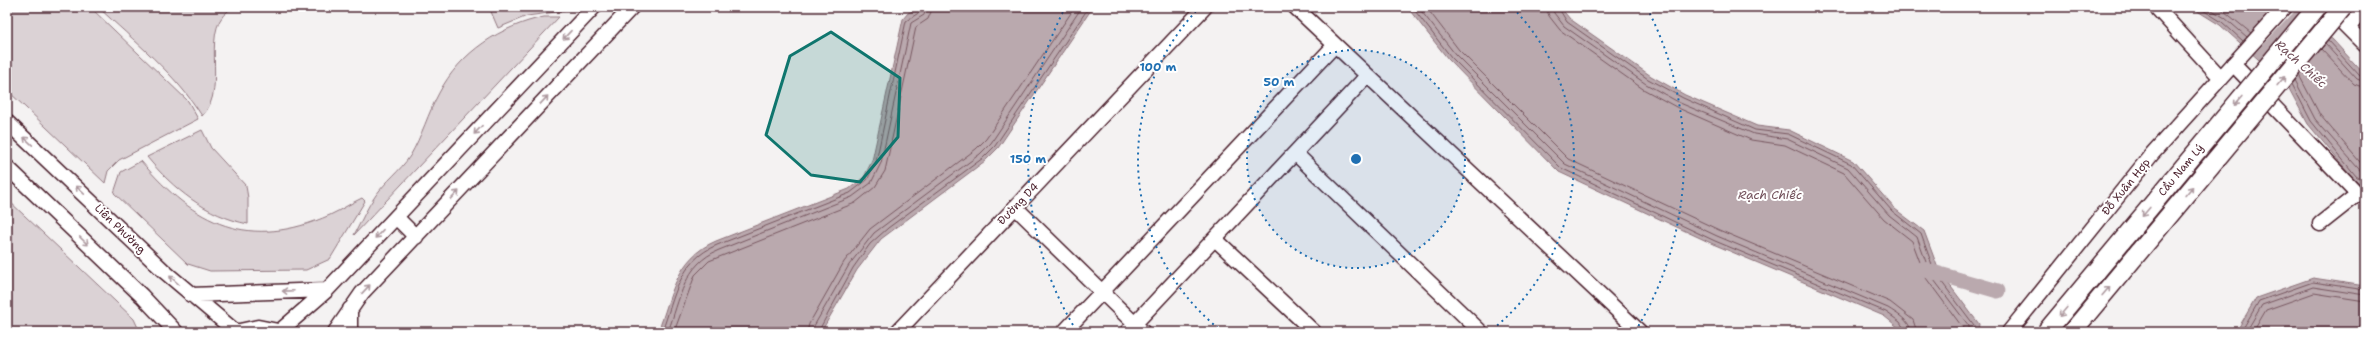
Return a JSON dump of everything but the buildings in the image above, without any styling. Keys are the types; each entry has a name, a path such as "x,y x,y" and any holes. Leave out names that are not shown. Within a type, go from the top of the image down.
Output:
{"main road":[{"name":"Cầu Nam Lý","path":"2046,332 2317,7"},
{"name":"Cầu Nam Lý","path":"2072,332 2343,7"}],"street":[{"path":"281,331 327,290 594,7"},
{"path":"335,332 350,309 416,236 632,7"},
{"name":"Đường D4","path":"896,332 1205,7"},
{"path":"1295,7 1640,332"},
{"path":"2156,7 2220,78"},
{"name":"Đỗ Xuân Hợp","path":"2010,332 2152,154 2285,7"},
{"path":"2327,7 2365,44"},
{"path":"2348,28 2365,8"},
{"path":"1064,332 1335,45"},
{"path":"2234,64 2358,194 2320,224"},
{"path":"1015,207 1102,292 1135,329 1215,239 1367,76"},
{"name":"Liên Phường","path":"7,122 191,295 236,332 258,327 281,331"},
{"path":"1296,153 1481,332"},
{"path":"7,167 166,326 176,332"},
{"path":"396,217 416,236"},
{"path":"1215,239 1314,332"},
{"path":"191,295 327,290"},
{"path":"350,309 350,332"}],"highlighted area":[{"path":"831,32 900,78 898,137 860,182 811,175 766,135 790,56"}],"shaded area":[{"path":"7,7 90,7 188,101 198,119 119,160 108,171 105,183 7,90"},
{"path":"98,7 235,7 223,15 217,27 215,42 214,90 210,104 202,116 192,101 167,72"},
{"path":"489,7 567,7 563,11 527,16 498,28"},
{"path":"544,17 559,17 354,235 376,195 410,156 439,93 458,65 470,53 497,34 528,21"},
{"path":"202,130 211,148 246,186 248,198 248,224 219,215 192,200 168,180 147,157"},
{"path":"141,161 161,183 182,202 203,216 225,226 249,231 274,231 301,226 330,215 362,198 365,201 330,259 306,270 210,271 188,264 114,193 121,172"},
{"path":"7,199 134,319 140,332 7,332"}],"water":[{"path":"922,7 1093,7 998,148 985,161 881,239 857,270 821,332 658,332 677,279 692,257 703,248 716,241 849,189 864,177 872,161 903,19 908,13"},
{"name":"Rạch Chiếc","path":"1407,7 1560,7 1570,19 1651,76 1685,95 1757,126 1789,130 1853,161 1895,209 1924,231 1939,271 1979,324 1978,332 1904,332 1884,316 1713,244 1559,172 1448,59"},
{"name":"Rạch Chiếc","path":"2191,7 2293,7 2333,40 2365,75 2365,187 2354,179 2308,124 2287,85 2220,25"},
{"path":"2313,278 2365,286 2365,332 2236,332 2256,298"}],"pier":[{"path":"2273,7 2289,7 2294,12 2256,52 2243,41"}],"waterway":[{"path":"1922,269 1998,291"}]}
